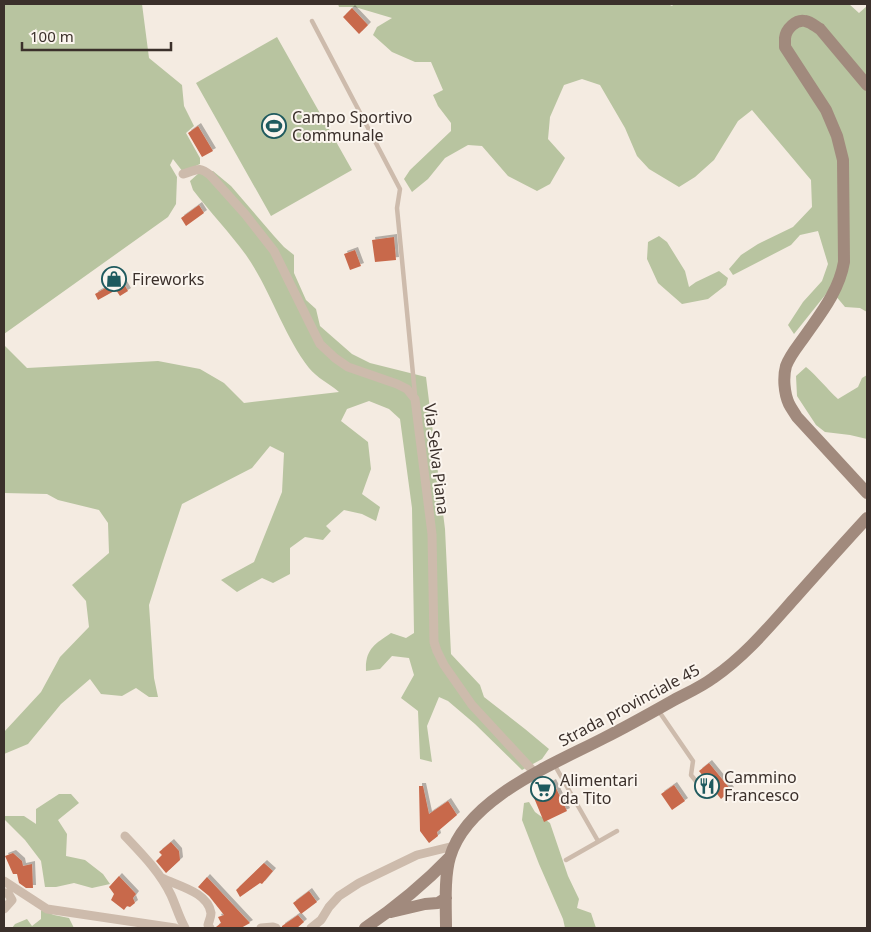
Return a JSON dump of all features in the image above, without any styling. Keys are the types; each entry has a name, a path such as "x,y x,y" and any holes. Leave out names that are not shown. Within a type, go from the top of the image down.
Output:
{"street":[{"path":"867,85 820,29 810,22 803,20 796,22 788,28 785,46 826,110 838,136 843,160 844,262 842,274 834,292 823,311 789,358 786,368 785,390 789,403 797,417 867,493"},
{"name":"Via Selva Piana","path":"184,174 196,169 204,170 245,214 274,251 320,344 348,367 397,384 407,389 415,399 432,534 434,642 444,664 472,705 535,773"},
{"name":"Strada provinciale 45","path":"446,926 446,874 452,851 465,827 474,816 489,803 535,773 605,738 712,680 760,638 867,518"},
{"path":"125,836 161,878 172,896 185,928"},
{"path":"365,928 386,914 419,887 434,873 452,851"},
{"path":"312,928 321,920 339,896 359,883 417,855 452,851"},
{"path":"161,878 196,892 208,903 211,915 208,925 210,928"},
{"path":"4,881 47,909 175,928"},
{"path":"386,914 425,904 438,903 446,895 436,886 419,887"},
{"path":"4,894 8,894 12,900 4,909"},
{"path":"425,904 439,913 446,926"},
{"path":"261,928 276,928"}],"lane":[{"path":"312,21 400,189 397,208 415,399"},
{"path":"657,709 693,761 691,775 704,791"},
{"path":"554,763 598,841"},
{"path":"566,860 617,831"}],"green space":[{"path":"4,4 142,4 149,58 182,85 184,106 194,126 186,133 200,158 200,164 183,172 173,159 170,165 177,177 176,204 168,217 4,334"},
{"path":"338,4 668,4 672,6 674,4 849,4 859,13 867,6 867,312 860,308 845,307 830,289 794,334 788,325 803,302 822,281 828,264 818,231 800,235 791,245 733,275 729,269 741,255 758,244 793,227 812,207 811,180 752,110 738,121 714,160 695,177 679,187 649,169 637,156 625,128 600,85 582,79 564,85 550,117 548,139 565,158 550,184 537,191 508,176 482,146 468,145 445,158 428,179 412,192 404,179 410,170 451,131 451,123 438,106 433,95 443,90 431,62 415,62 392,52 373,35 377,27 392,18 355,7 339,7"},
{"name":"Campo Sportivo Communale","path":"277,37 352,170 271,216 196,83"},
{"path":"213,171 231,186 284,247 294,255 294,273 306,300 316,309 320,326 352,354 370,363 426,377 445,529 451,654 480,685 484,697 549,749 542,759 522,770 475,724 448,701 439,697 427,726 432,762 420,759 418,711 401,698 414,675 409,658 392,656 380,669 366,671 369,652 380,640 391,633 406,638 414,633 412,508 400,419 389,409 369,401 347,409 341,421 368,442 371,469 362,494 380,507 376,521 362,514 344,510 326,526 331,531 323,540 305,537 290,548 290,574 273,583 262,578 237,592 221,580 254,562 282,492 284,453 270,446 252,468 182,504 149,605 154,678 158,697 149,697 136,688 122,696 101,694 90,679 61,704 28,744 4,754 4,732 41,692 60,657 89,627 86,601 72,585 109,553 108,523 99,510 58,500 47,494 4,493 4,345 27,368 158,361 200,369 224,383 244,403 339,392 309,368 292,341 263,283 246,255 193,190 190,181 200,172"},
{"path":"659,236 667,242 685,271 689,287 719,271 728,278 726,285 708,299 682,304 658,283 647,259 648,242"},
{"path":"806,367 838,399 858,387 862,378 867,375 867,439 825,432 816,425 797,396 796,376"},
{"path":"59,794 71,794 79,803 58,820 67,834 66,856 85,860 103,874 110,884 92,888 74,883 56,887 45,887 41,861 25,840 4,819 4,816 24,816 36,824 36,809"},
{"path":"529,802 535,812 550,823 568,876 579,899 577,908 591,913 596,928 565,928 522,820 524,803"},
{"path":"41,910 69,918 74,928 12,928 15,924 27,919 32,926 41,919"}],"building":[{"path":"352,8 368,25 359,34 343,17"},
{"path":"198,126 213,151 202,157 188,133"},
{"path":"199,205 204,213 186,226 181,218"},
{"path":"394,237 396,260 375,262 372,240"},
{"path":"355,250 361,266 350,270 344,254"},
{"path":"121,279 128,291 120,296 116,290 98,300 95,294"},
{"path":"709,763 731,790 721,799 699,771"},
{"path":"553,782 567,811 544,822 532,793"},
{"path":"674,785 685,801 672,810 661,794"},
{"path":"419,786 423,786 429,814 448,801 457,815 437,832 438,836 429,843 420,831"},
{"path":"171,842 179,851 180,860 166,873 156,861 162,855 159,852"},
{"path":"13,853 22,861 23,866 32,864 33,888 26,888 19,883 17,874 13,874 5,856"},
{"path":"264,863 273,871 262,884 260,883 240,897 236,890"},
{"path":"119,876 136,894 133,898 135,903 130,907 127,906 124,910 111,900 114,894 109,887"},
{"path":"207,877 250,923 241,928 216,928 221,923 218,917 224,915 209,896 198,887"},
{"path":"309,891 317,902 301,914 293,903"},
{"path":"298,915 304,922 297,928 282,928 282,926"}],"place":[{"name":"Campo Sportivo Communale","path":"274,126"},
{"name":"Fireworks","path":"114,279"},
{"name":"Cammino Francesco","path":"707,786"},
{"name":"Alimentari da Tito","path":"543,789"}]}
